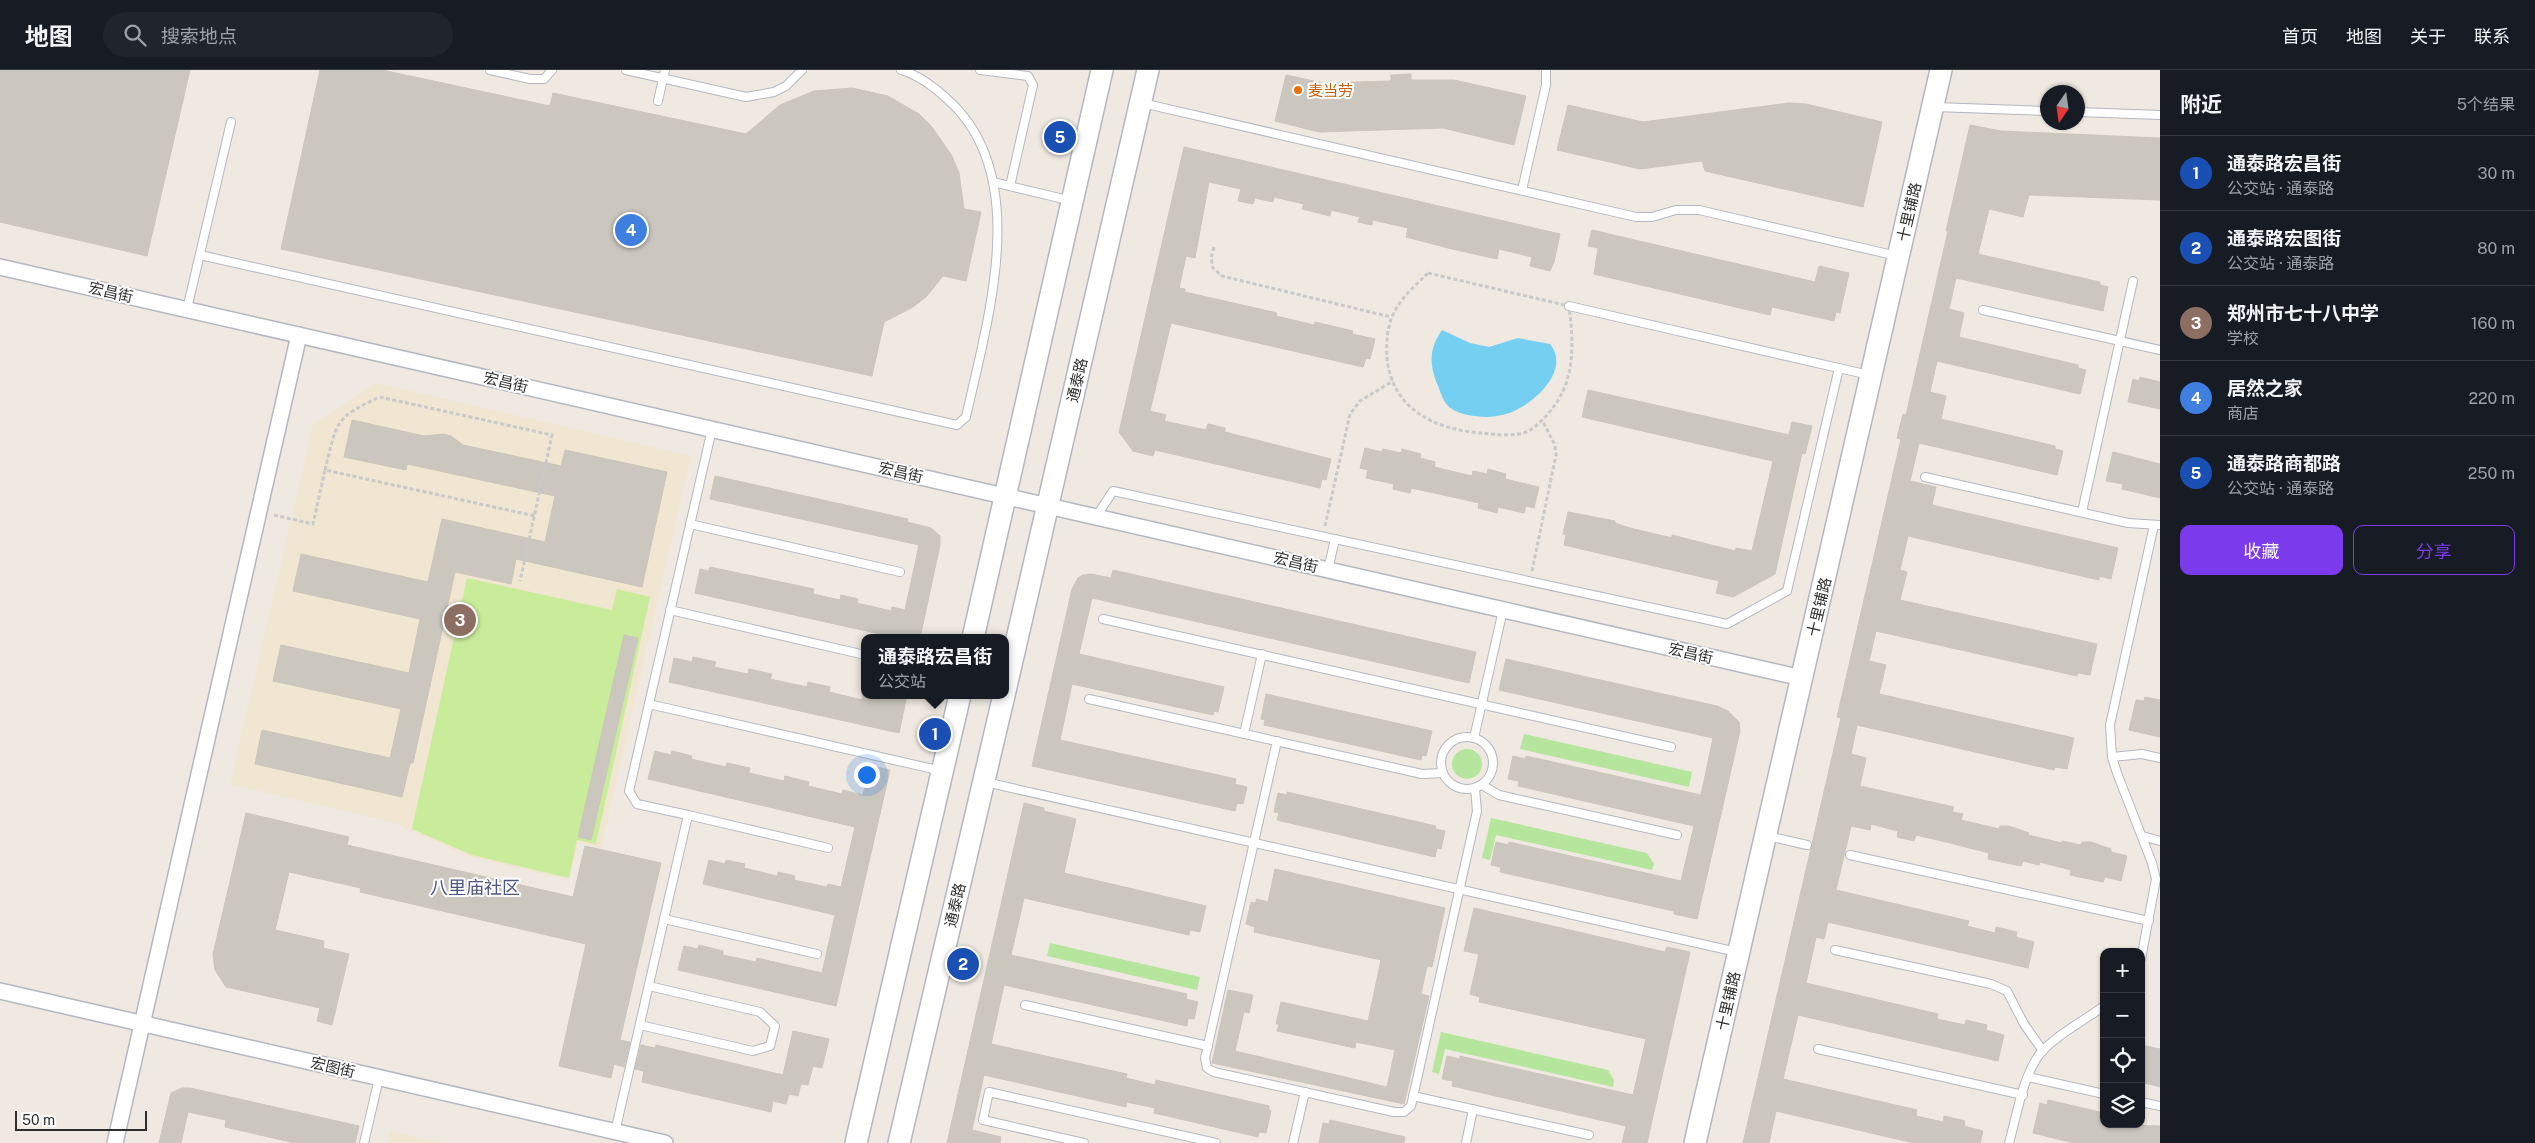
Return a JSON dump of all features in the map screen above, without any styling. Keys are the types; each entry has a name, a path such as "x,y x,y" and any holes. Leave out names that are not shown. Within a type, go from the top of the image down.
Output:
{"street":[{"path":"974,634 1102,70"},
{"name":"通泰路","path":"1009,674 1148,70"},
{"name":"十里铺路","path":"1695,1143 1941,70"},
{"name":"宏昌街","path":"0,267 1802,678"},
{"path":"115,1143 299,335"},
{"path":"856,1143 959,699"},
{"name":"通泰路","path":"899,1143 1003,699"},
{"name":"宏图街","path":"0,992 665,1143"}],"lane":[{"path":"490,70 530,79 544,79 552,70"},
{"path":"626,70 664,74 746,97 774,92 786,86 802,70"},
{"path":"200,255 957,425 966,417 994,291 997,215 993,182 974,130 955,106 932,86 901,70"},
{"path":"980,70 1028,76 1034,85 1010,186"},
{"path":"1522,190 1546,85 1546,70"},
{"path":"658,101 664,74"},
{"path":"1141,102 1636,217 1652,217 1676,210 1699,210 1898,256"},
{"path":"1932,107 2040,111"},
{"path":"2085,112 2160,115"},
{"path":"187,309 231,122"},
{"path":"993,182 1072,200"},
{"path":"2082,512 2133,281"},
{"path":"1569,306 1872,376"},
{"path":"1983,310 2160,350"},
{"path":"1096,517 1113,490 1727,624 1787,591 1840,368"},
{"path":"712,429 629,791 637,804 828,848"},
{"path":"1925,477 2128,522 2157,525 2110,726 2112,757 2156,879 2143,948"},
{"path":"690,524 900,572"},
{"path":"1328,570 1335,539"},
{"path":"670,610 861,654"},
{"path":"1474,738 1503,610"},
{"path":"1104,619 1671,747"},
{"path":"1244,734 1262,654"},
{"path":"1089,699 1422,774 1442,773"},
{"path":"649,704 943,771"},
{"path":"1466,737 1482,742 1493,756 1492,773 1479,787 1467,790 1452,785 1442,773 1441,758 1449,744 1466,737"},
{"path":"1277,741 1205,1058 1207,1068 1214,1072 1394,1112 1404,1112 1411,1106 1477,811 1479,787"},
{"path":"2112,757 2142,754 2160,758"},
{"path":"984,782 1739,952"},
{"path":"1479,787 1499,795 1677,835"},
{"path":"615,1132 688,815"},
{"path":"1766,836 1806,845"},
{"path":"2142,836 2160,841"},
{"path":"1850,855 2149,921"},
{"path":"664,918 817,954"},
{"path":"1835,950 1991,984 2007,991 2024,1024 2043,1051"},
{"path":"640,1025 753,1051 770,1046 775,1026 760,1012 649,986"},
{"path":"1025,1005 1208,1046"},
{"path":"2009,1143 2028,1077 2043,1051 2100,1009"},
{"path":"1818,1049 2023,1095"},
{"path":"2028,1077 2100,1093"},
{"path":"364,1143 379,1078"},
{"path":"1084,1143 983,1120 989,1092 1216,1143"},
{"path":"1293,1143 1305,1092"},
{"path":"1413,1096 1589,1135"},
{"path":"2145,1103 2160,1106"},
{"path":"1466,1143 1473,1109"}],"path":[{"path":"1214,247 1213,268 1222,276 1391,317"},
{"path":"1428,273 1569,306 1572,359 1568,381 1558,403 1533,429 1524,433 1504,435 1468,432 1438,424 1416,413 1402,400 1393,382 1388,369 1387,350 1391,317 1399,302 1428,273"},
{"path":"1323,536 1350,414 1360,401 1393,382"},
{"path":"258,512 313,524 336,426 342,417 380,397 552,435 520,581"},
{"path":"1529,581 1556,455 1555,445 1542,420"},
{"path":"325,470 535,516"}],"shaded area":[{"path":"376,383 691,456 601,848 578,843 569,880 470,857 392,822 230,784 313,425"},
{"path":"390,1131 442,1143 388,1143"}],"green space":[{"path":"467,578 612,610 617,589 650,597 596,844 577,840 569,878 472,855 412,829"},
{"path":"1524,734 1692,772 1689,787 1520,749"},
{"path":"1467,749 1478,753 1482,764 1478,775 1467,779 1456,775 1452,764 1456,753"},
{"path":"1491,818 1647,853 1654,864 1652,870 1496,835 1490,860 1482,858"},
{"path":"1050,943 1200,977 1197,990 1047,956"},
{"path":"1441,1032 1608,1070 1614,1080 1613,1087 1445,1049 1439,1074 1432,1072"}],"water":[{"path":"1442,330 1470,343 1489,347 1518,338 1550,344 1556,355 1556,366 1552,377 1535,398 1512,412 1480,417 1458,412 1449,407 1444,400 1432,367 1433,349"}],"building":[{"path":"0,70 190,70 147,256 0,222"},
{"path":"320,70 382,70 550,106 553,93 746,134 780,105 814,91 852,88 888,96 919,114 932,127 952,156 959,173 964,209 981,212 966,281 943,276 926,297 913,307 884,322 872,376 281,249"},
{"path":"1411,74 1411,80 1454,80 1526,96 1514,145 1443,128 1319,132 1275,121 1286,75 1323,83 1391,81 1391,75"},
{"path":"1789,103 1806,104 1882,122 1863,207 1705,171 1702,161 1640,169 1557,150 1568,105 1643,122"},
{"path":"1970,125 2001,131 2160,138 2160,200 2029,195 2023,217 1989,209 1978,254 2100,282 2100,285 2108,287 2103,311 1956,278 1949,309 1964,313 1959,337 2078,365 2078,368 2086,370 2080,394 1937,361 1930,392 1946,396 1941,419 2055,446 2055,449 2063,451 2057,475 1919,443 1910,481 1936,487 1932,505 2118,548 2111,579 2099,576 2099,580 1908,536 1900,570 1907,572 1900,600 2097,644 2090,675 2078,673 2077,676 1876,631 1869,661 1886,665 1879,694 2074,738 2067,769 2055,767 2054,770 1857,725 1851,754 1866,758 1860,786 1954,807 1952,812 1963,814 1961,820 1999,829 2000,826 2009,826 2029,833 2028,835 2062,843 2062,841 2081,845 2082,842 2091,842 2111,849 2111,852 2127,856 2121,881 2105,877 2103,882 2070,875 2071,870 2040,862 2039,865 2023,861 2021,866 1988,859 1989,853 1946,842 1916,835 1914,841 1897,837 1898,831 1871,824 1870,830 1851,826 1836,890 1969,921 1967,926 1995,933 1996,927 2017,932 2016,937 2034,942 2028,968 1828,922 1824,939 1816,937 1806,983 1938,1014 1937,1019 1965,1025 1966,1020 1987,1025 1986,1030 2004,1035 1998,1061 1798,1015 1783,1079 1917,1110 1916,1116 1943,1122 1944,1116 1965,1121 1964,1126 1983,1131 1980,1143 1914,1143 1776,1111 1769,1143 1743,1143 1841,718 1837,717 1901,439 1897,438 1903,414 1906,415"},
{"path":"1184,147 1560,234 1554,262 1550,271 1530,266 1532,257 1499,249 1497,259 1452,249 1406,237 1408,228 1373,220 1372,225 1358,222 1360,217 1331,210 1330,216 1302,209 1304,204 1274,197 1273,202 1255,198 1253,204 1238,201 1241,189 1209,182 1195,258 1186,256 1179,288 1185,289 1185,292 1277,313 1276,316 1314,325 1315,322 1353,331 1352,334 1375,339 1370,359 1366,358 1363,367 1171,323 1150,411 1166,415 1164,421 1206,430 1208,424 1225,428 1225,432 1331,459 1326,480 1322,479 1320,488 1155,450 1153,456 1133,451 1119,432"},
{"path":"1592,230 1815,282 1819,266 1849,273 1840,313 1836,312 1834,321 1772,307 1770,315 1594,274 1598,248 1588,246"},
{"path":"2140,377 2160,382 2160,409 2128,402 2133,379 2139,381"},
{"path":"1588,390 1789,435 1792,422 1812,426 1805,454 1802,453 1775,574 1733,597 1716,593 1719,581 1564,545 1566,535 1563,534 1568,512 1615,521 1615,523 1630,528 1672,538 1672,535 1735,551 1736,548 1752,551 1773,461 1582,417"},
{"path":"352,420 424,436 444,434 451,436 463,445 561,466 565,450 667,472 642,587 516,559 511,584 455,572 413,763 410,763 402,797 255,764 262,730 390,758 401,709 273,681 281,645 409,673 420,619 293,591 301,554 428,582 442,519 545,542 555,496 407,464 406,470 344,457"},
{"path":"1365,448 1382,452 1383,449 1401,453 1402,449 1421,454 1420,458 1435,462 1434,467 1472,476 1473,471 1487,474 1488,469 1506,474 1505,479 1539,487 1534,508 1526,506 1524,513 1498,507 1497,513 1478,508 1479,503 1411,488 1410,493 1393,489 1394,484 1366,478 1368,470 1360,468"},
{"path":"2113,452 2160,464 2160,498 2122,489 2123,484 2106,481"},
{"path":"715,476 908,519 907,522 931,528 940,536 940,545 921,634 880,634 695,593 700,569 709,571 710,567 814,589 813,594 840,600 841,595 858,599 857,603 891,611 892,607 905,610 919,545 710,499"},
{"path":"1113,570 1476,652 1469,683 1092,598 1079,654 1224,687 1218,712 1214,711 1213,715 1072,684 1060,740 1236,779 1235,784 1247,787 1243,804 1237,803 1235,811 1032,766 1072,589 1078,578 1083,575 1091,574 1111,578"},
{"path":"624,635 638,638 591,840 578,837"},
{"path":"693,657 716,662 714,667 748,674 749,669 772,674 770,679 807,687 808,682 830,687 829,692 862,700 906,699 899,733 669,682 674,658 692,662"},
{"path":"1506,659 1717,706 1728,711 1739,722 1740,731 1697,919 1674,914 1674,911 1500,872 1501,867 1491,865 1496,842 1508,845 1509,842 1681,881 1694,826 1518,786 1519,781 1508,779 1513,756 1526,759 1526,756 1701,795 1713,738 1499,690"},
{"path":"1266,694 1432,731 1426,756 1422,755 1421,760 1264,725 1265,720 1261,719"},
{"path":"2145,697 2160,700 2160,737 2129,730 2136,700 2144,701"},
{"path":"655,751 671,755 672,751 692,756 691,759 726,767 727,763 750,768 749,773 784,781 785,776 809,782 808,786 842,794 843,790 863,795 869,765 890,770 836,1006 678,970 684,946 698,949 699,945 723,951 723,955 756,962 757,958 822,973 835,915 703,884 709,860 725,864 726,860 745,864 744,868 777,876 778,872 795,876 794,880 827,887 828,884 841,887 855,827 648,779"},
{"path":"1287,792 1436,826 1435,829 1445,831 1441,849 1437,848 1435,857 1277,820 1279,813 1274,812 1278,793 1287,795"},
{"path":"1024,803 1044,808 1044,811 1076,819 1064,873 1206,906 1200,932 1190,930 1189,935 1024,898 1011,955 1187,994 1186,999 1198,1002 1194,1019 1188,1018 1187,1026 1004,985 991,1044 1127,1074 1126,1078 1155,1085 1156,1080 1269,1106 1271,1111 1266,1133 1259,1132 1258,1137 1154,1113 1155,1108 1127,1102 1126,1107 984,1075 972,1130 1001,1137 1000,1143 947,1143"},
{"path":"246,813 349,837 347,845 573,897 585,846 661,863 620,1040 630,1042 624,1067 614,1064 611,1078 559,1066 586,944 360,892 361,888 289,872 275,930 324,941 323,948 349,954 332,1025 317,1021 320,1008 226,987 215,970 213,954"},
{"path":"1275,869 1445,908 1432,967 1427,966 1421,994 1429,996 1404,1104 1212,1063 1228,990 1253,995 1249,1013 1244,1012 1235,1051 1387,1087 1395,1050 1356,1042 1355,1048 1277,1031 1279,1024 1276,1024 1281,1002 1368,1021 1381,960 1254,932 1255,927 1246,924 1251,902 1256,903 1256,899 1268,902"},
{"path":"1474,908 1665,952 1667,947 1690,952 1647,1143 1622,1143 1626,1126 1452,1086 1453,1081 1442,1079 1447,1056 1460,1059 1460,1056 1633,1095 1646,1039 1479,1002 1480,997 1470,994 1479,954 1464,951"},
{"path":"793,1031 829,1039 822,1068 813,1066 808,1085 801,1084 798,1096 789,1094 786,1104 773,1101 771,1112 642,1082 644,1071 635,1069 641,1045 655,1048 656,1045 783,1075"},
{"path":"2145,1046 2160,1049 2160,1087 2145,1083"},
{"path":"182,1088 190,1088 359,1126 355,1143 295,1143 225,1127 226,1120 188,1112 181,1143 159,1143 171,1093"},
{"path":"2048,1100 2100,1112 2100,1128 2160,1126 2160,1143 2074,1143 2033,1133 2040,1103 2047,1105"},
{"path":"1330,1120 1405,1137 1404,1143 1319,1143 1323,1123 1329,1124"}],"place":[{"name":"麦当劳","path":"1298,90"},
{"name":"通泰路商都路","path":"1060,137"},
{"name":"居然之家","path":"631,230"},
{"name":"郑州市七十八中学","path":"460,620"},
{"name":"通泰路宏昌街","path":"935,734"},
{"name":"通泰路宏图街","path":"963,964"}],"district":[{"name":"八里庙社区","path":"475,887"}]}
